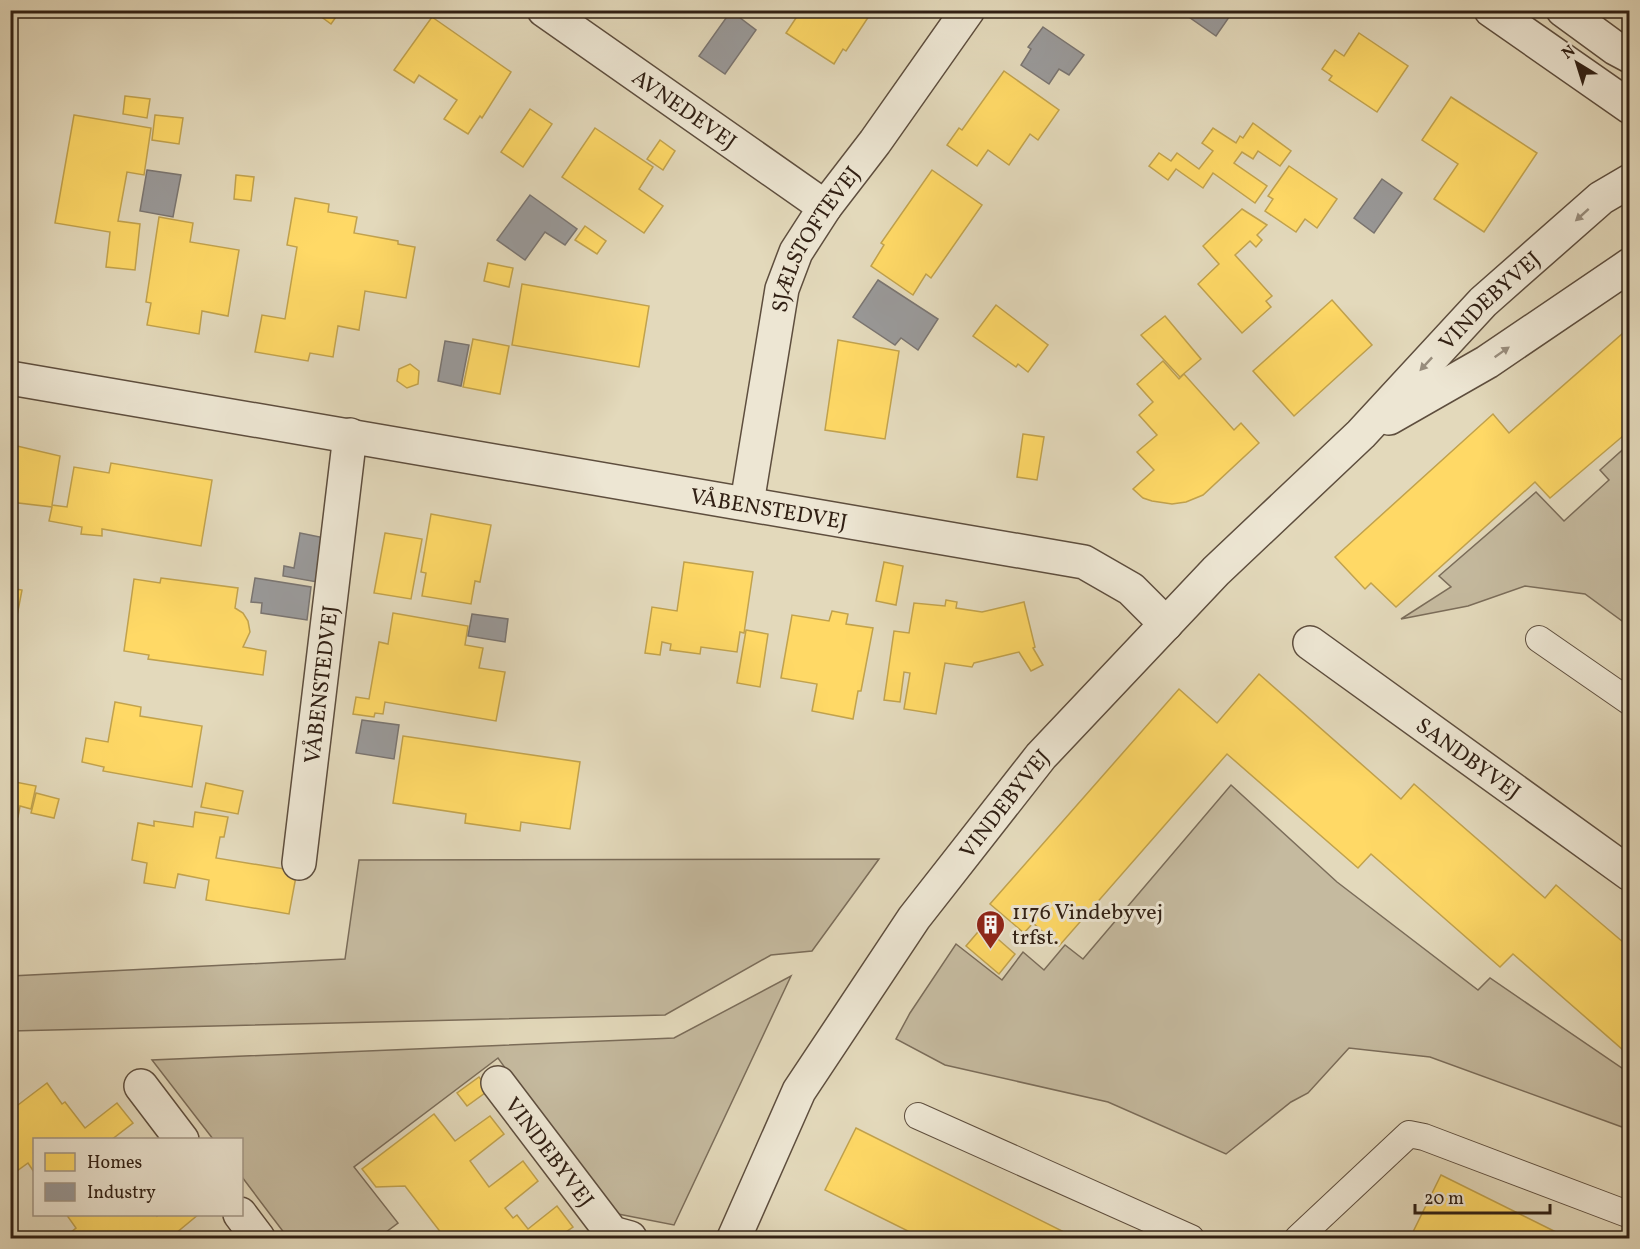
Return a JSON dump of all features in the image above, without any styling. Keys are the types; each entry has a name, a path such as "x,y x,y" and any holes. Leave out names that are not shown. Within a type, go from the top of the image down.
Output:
{"street":[{"name":"AVNEDEVEJ","path":"544,10 825,207"},
{"name":"SJÆLSTOFTEVEJ","path":"747,503 782,289 796,252 825,207 875,142 968,10"},
{"path":"1491,10 1629,107"},
{"path":"1563,10 1629,57"},
{"name":"VINDEBYVEJ","path":"734,1239 799,1091 914,918 1041,756 1216,571 1361,434 1483,303 1601,198 1629,181"},
{"name":"VINDEBYVEJ","path":"1361,434 1488,362 1629,265"},
{"name":"VÅBENSTEDVEJ","path":"10,378 1084,562 1131,589 1166,624"},
{"name":"VÅBENSTEDVEJ","path":"299,863 350,435"},
{"name":"SANDBYVEJ","path":"1310,643 1629,874"},
{"name":"VINDEBYVEJ","path":"498,1083 612,1233 630,1239"},
{"path":"141,1086 180,1138"},
{"path":"241,1216 258,1239"}],"lane":[{"path":"1539,639 1629,702"},
{"path":"918,1116 1191,1239"},
{"path":"1298,1239 1409,1134 1629,1215"}],"shaded area":[{"path":"1629,444 1629,626 1585,594 1525,586 1468,606 1401,619 1451,587 1439,576 1536,492 1564,521 1609,480 1600,470"},
{"path":"1231,785 1337,882 1478,990 1490,978 1629,1073 1629,1114 1622,1127 1430,1057 1349,1048 1308,1093 1291,1102 1226,1154 1108,1102 945,1065 896,1039 910,1013 956,944 1002,980 1023,952 1044,970 1065,945 1083,959"},
{"path":"879,859 812,951 771,955 665,1015 11,1031 11,976 345,959 359,860"},
{"path":"791,976 674,1225 608,1212 498,1058 354,1167 398,1223 378,1238 288,1238 243,1178 243,1138 212,1138 152,1060 674,1038"}],"building: Homes":[{"path":"312,10 341,10 331,24"},
{"path":"796,10 873,10 846,51 843,49 834,64 786,33 796,18 792,16"},
{"path":"432,17 511,72 482,118 480,116 468,134 444,119 457,100 419,75 414,83 394,70"},
{"path":"1359,33 1408,66 1377,112 1329,80 1332,76 1322,69 1335,50 1344,56"},
{"path":"1004,71 1059,110 1038,140 1030,134 1009,165 988,150 977,166 947,145 959,128 962,130"},
{"path":"125,96 150,99 147,118 123,114"},
{"path":"1451,97 1537,153 1484,232 1434,199 1458,164 1422,140"},
{"path":"530,109 552,124 523,167 501,152"},
{"path":"74,115 151,128 144,175 127,172 118,221 140,224 135,270 106,267 110,232 55,223"},
{"path":"155,115 183,118 179,144 152,140"},
{"path":"1253,123 1291,151 1280,166 1258,151 1253,159 1242,152 1234,163 1267,186 1255,203 1213,173 1203,188 1176,169 1168,180 1149,166 1159,153 1171,161 1177,153 1199,169 1213,151 1202,143 1213,128 1236,143 1240,136 1243,138"},
{"path":"595,128 653,167 639,189 663,206 644,233 562,177"},
{"path":"660,140 675,151 663,170 647,159"},
{"path":"1289,166 1337,199 1317,228 1305,219 1296,232 1265,211 1273,199 1268,196"},
{"path":"932,170 982,205 931,278 926,274 913,295 871,266 884,245 881,243"},
{"path":"236,175 254,177 251,201 234,199"},
{"path":"295,198 329,204 328,212 357,217 354,233 398,241 398,244 415,247 406,298 365,291 359,330 338,326 333,357 310,353 308,361 255,352 262,315 285,319 297,247 287,245"},
{"path":"1242,209 1267,225 1257,235 1262,240 1256,247 1250,241 1235,255 1272,296 1266,301 1271,307 1242,333 1198,284 1219,264 1203,246"},
{"path":"159,217 193,223 190,242 239,250 228,316 202,311 199,334 147,325 151,303 146,302"},
{"path":"585,226 606,241 597,254 575,240"},
{"path":"488,263 513,268 509,287 484,281"},
{"path":"522,284 649,306 639,367 512,345"},
{"path":"1332,300 1372,345 1294,416 1253,371"},
{"path":"996,305 1048,345 1028,372 1018,364 1016,367 973,336"},
{"path":"1165,316 1201,359 1180,377 1141,335"},
{"path":"1630,327 1630,430 1550,498 1535,482 1396,607 1371,583 1365,589 1335,557 1493,414 1509,433"},
{"path":"473,339 509,346 500,394 463,387"},
{"path":"838,340 899,351 885,439 825,430"},
{"path":"1163,361 1179,379 1184,374 1234,430 1241,423 1259,443 1203,495 1186,502 1172,504 1143,498 1133,489 1154,470 1137,452 1157,435 1139,415 1153,402 1137,384"},
{"path":"410,364 419,371 418,384 407,388 397,381 399,369"},
{"path":"1023,434 1044,437 1037,480 1017,477"},
{"path":"17,446 60,456 52,505 67,507 74,467 109,473 111,463 212,480 201,546 102,529 102,536 81,534 82,527 49,521 52,507 10,502 10,486"},
{"path":"431,514 491,525 480,582 475,581 471,604 422,596 426,573 421,572"},
{"path":"385,533 422,539 411,599 374,593"},
{"path":"684,562 753,572 744,633 740,632 737,652 701,647 700,654 670,650 671,644 662,642 660,655 645,653 652,607 677,611"},
{"path":"884,562 903,566 896,605 876,601"},
{"path":"161,578 238,588 235,608 243,613 248,621 250,632 243,647 266,651 263,675 148,659 149,655 124,651 134,579 160,583"},
{"path":"10,588 22,590 17,616 10,614"},
{"path":"946,600 957,602 956,608 982,612 1024,602 1035,647 1033,648 1043,665 1031,671 1019,652 974,663 972,667 945,663 936,714 904,709 910,673 904,672 900,702 884,700 894,631 909,633 914,603 945,606"},
{"path":"832,611 848,614 846,624 873,628 861,691 858,691 853,719 812,711 817,684 781,678 792,615 829,621"},
{"path":"393,613 468,626 465,645 483,648 479,668 505,672 496,721 385,702 383,714 375,713 374,717 353,714 356,697 369,699 379,642 388,644"},
{"path":"746,630 768,634 760,687 737,683"},
{"path":"1259,674 1401,799 1414,784 1545,898 1556,885 1630,948 1630,1056 1513,954 1500,967 1371,854 1358,868 1227,754 1059,946 1033,923 1024,933 990,904 1179,689 1217,723"},
{"path":"115,702 141,707 140,716 202,726 192,787 103,771 104,767 82,762 86,738 108,742"},
{"path":"403,736 580,762 570,829 521,822 520,831 465,823 466,814 393,803"},
{"path":"10,781 36,786 31,809 20,806 18,817 10,816"},
{"path":"206,783 243,791 238,814 201,807"},
{"path":"36,793 59,799 54,818 31,813"},
{"path":"195,812 228,817 224,837 220,837 216,858 297,871 289,914 206,900 209,880 178,874 175,888 144,883 147,863 132,860 138,823 154,826 154,821 193,827"},
{"name":"1176 Vindebyvej trfst.","path":"983,926 1015,954 999,974 966,946"},
{"path":"479,1077 489,1090 467,1106 457,1093"},
{"path":"47,1083 62,1104 65,1102 85,1128 117,1103 133,1123 114,1138 33,1138 33,1170 28,1163 10,1176 10,1111"},
{"path":"434,1114 455,1141 490,1116 504,1134 470,1161 489,1187 523,1161 538,1181 505,1208 513,1218 517,1215 528,1229 557,1206 573,1227 557,1238 445,1238 405,1186 376,1187 362,1169"},
{"path":"856,1128 1076,1238 922,1238 825,1190"},
{"path":"1441,1175 1568,1238 1410,1238"},
{"path":"67,1216 197,1216 170,1238 65,1237 76,1228"}],"building: Industry":[{"path":"1189,10 1234,10 1216,36 1186,15"},
{"path":"731,11 756,30 725,74 699,56"},
{"path":"1043,27 1084,55 1069,75 1059,69 1049,84 1021,65 1031,49 1028,47"},
{"path":"147,170 181,175 173,217 140,211"},
{"path":"1382,179 1402,193 1374,233 1354,218"},
{"path":"530,195 577,229 565,245 545,232 525,260 497,240"},
{"path":"878,280 938,319 918,350 901,338 895,345 853,317"},
{"path":"445,341 469,345 461,386 438,381"},
{"path":"300,533 325,538 317,582 283,576 284,566 294,568"},
{"path":"255,578 311,587 307,620 261,613 262,603 251,602"},
{"path":"472,614 508,619 505,642 468,636"},
{"path":"362,720 399,725 394,759 356,753"}],"place":[{"name":"1176 Vindebyvej trfst.","path":"991,950"}]}
